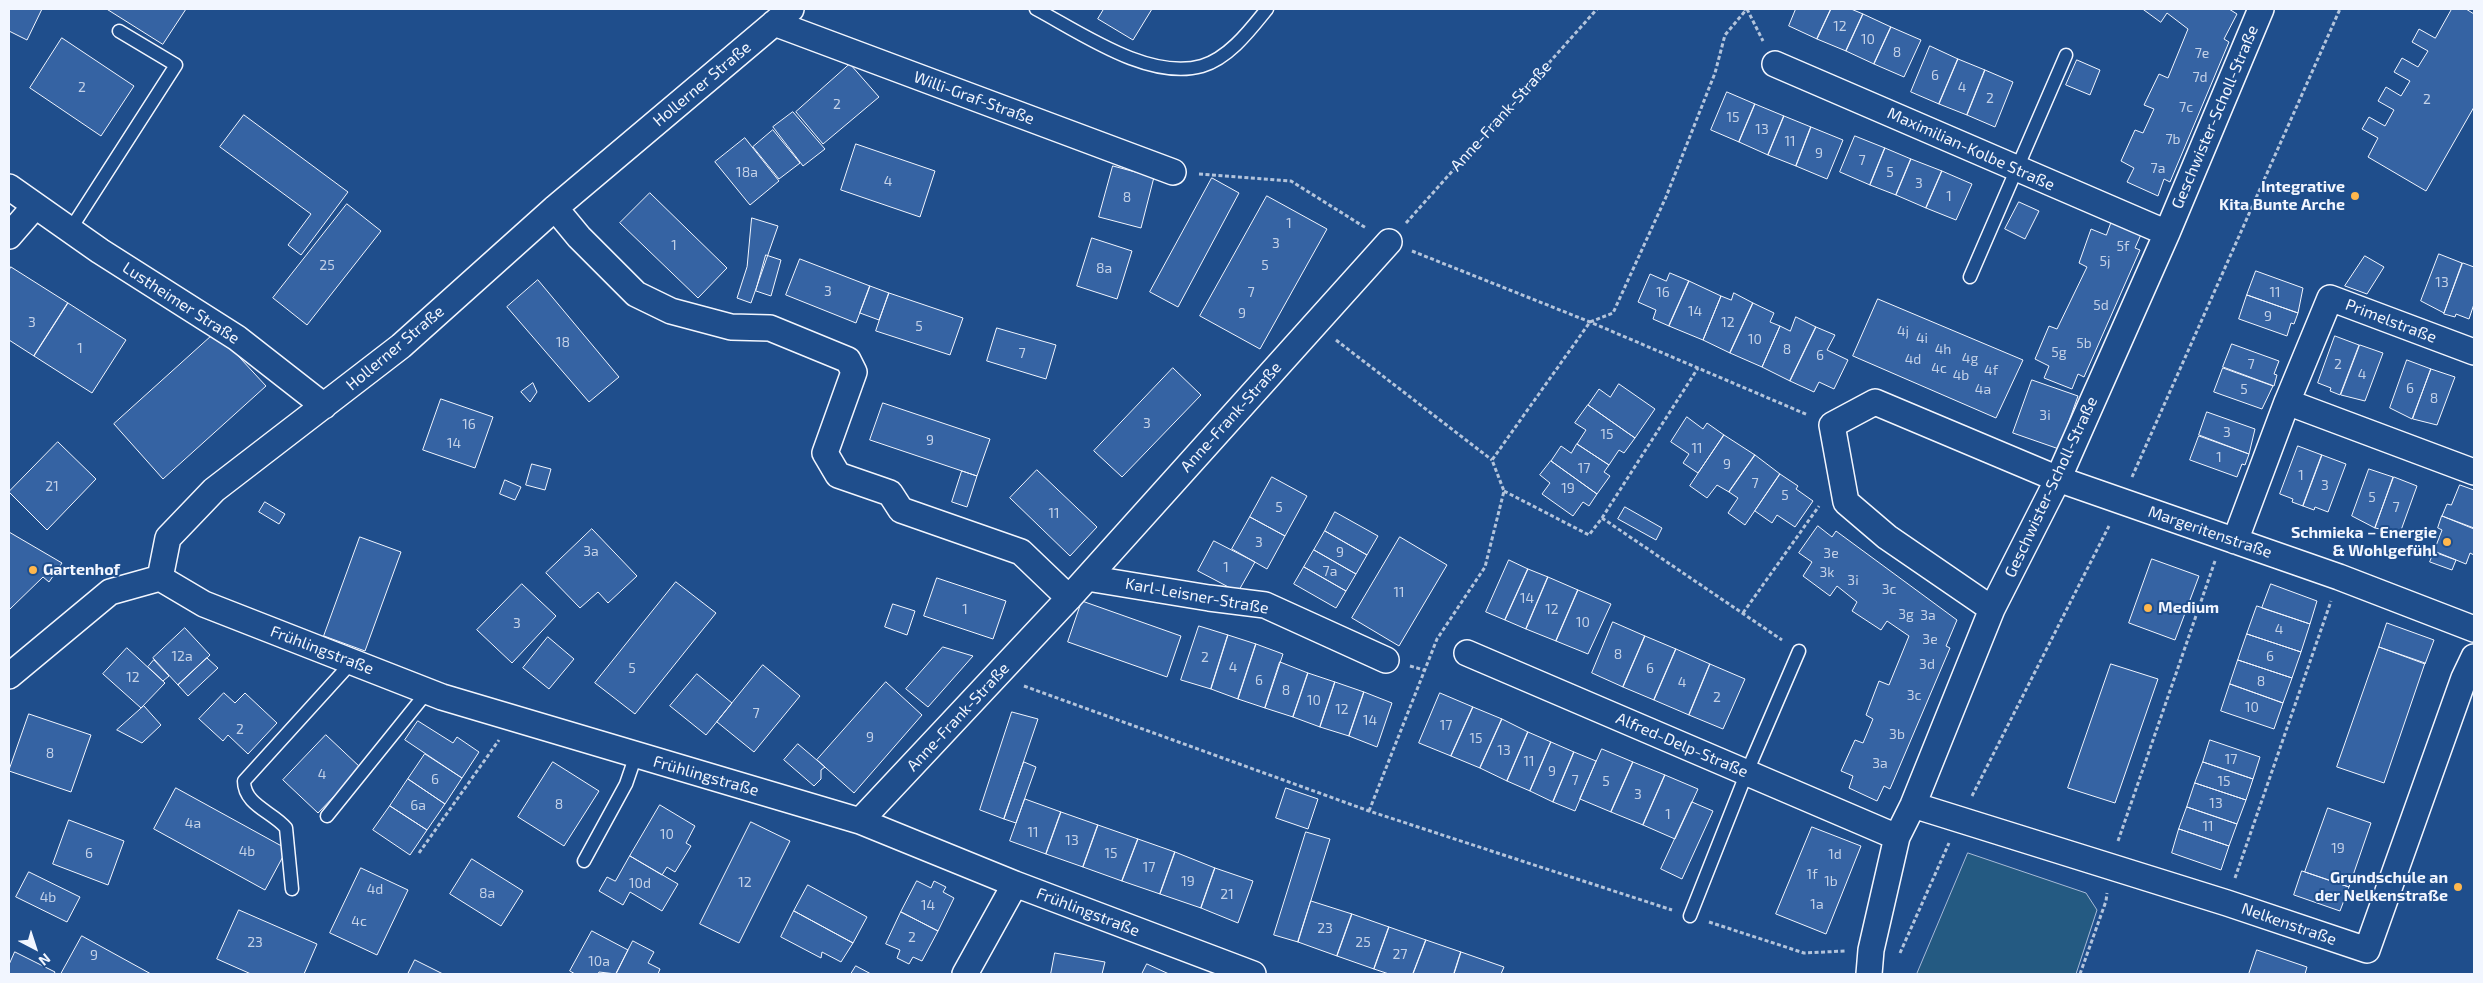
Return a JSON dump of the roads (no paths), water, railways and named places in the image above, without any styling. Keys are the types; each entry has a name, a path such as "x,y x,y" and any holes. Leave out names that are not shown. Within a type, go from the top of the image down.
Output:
{"street":[{"name":"Geschwister-Scholl-Straße","path":"1870,962 1897,837 1913,805 1992,609 2058,480 2167,233 2261,9"},
{"name":"Willi-Graf-Straße","path":"782,16 1173,172"},
{"name":"Hollerner Straße","path":"160,578 168,538 214,490 400,346 555,208 782,16"},
{"name":"Maximilian-Kolbe Straße","path":"1775,64 2167,233"},
{"name":"Lustheimer Straße","path":"9,187 70,230 237,338 324,406"},
{"path":"9,236 35,206"},
{"path":"555,208 579,237 636,294 671,311 731,327 770,328 848,360 854,372 825,453 838,475 890,493 901,510 1021,552 1069,598"},
{"name":"Anne-Frank-Straße","path":"860,821 1069,598 1314,323 1389,242"},
{"name":"Primelstraße","path":"2230,538 2330,298 2474,352"},
{"name":"Margeritenstraße","path":"1992,609 1886,537 1846,502 1832,425 1875,402 2058,480 2339,577 2474,629"},
{"path":"2287,402 2474,472"},
{"path":"9,676 110,592 160,578"},
{"name":"Frühlingstraße","path":"160,578 204,604 427,692 860,821 1014,884 1253,974"},
{"name":"Karl-Leisner-Straße","path":"1087,578 1208,598 1264,605 1386,660"},
{"name":"Alfred-Delp-Straße","path":"1466,653 1897,837"},
{"name":"Nelkenstraße","path":"1913,805 2227,903 2367,950 2464,678 2474,657"},
{"path":"965,974 1014,884"}],"lane":[{"path":"1036,9 1140,64 1171,70 1202,66 1222,56 1250,30 1267,9"},
{"path":"70,230 176,65 119,32"},
{"path":"1970,277 2066,55"},
{"path":"1690,916 1747,772 1799,651"},
{"path":"292,889 286,828 254,803 244,789 244,782 352,662"},
{"path":"327,816 427,692"},
{"path":"584,861 626,784 636,755"}],"place":[{"name":"Integrative Kita Bunte Arche","path":"2355,196"},
{"name":"Schmieka – Energie & Wohlgefühl","path":"2447,542"},
{"name":"Gartenhof","path":"33,570"},
{"name":"Medium","path":"2148,608"},
{"name":"Grundschule an der Nelkenstraße","path":"2458,887"}]}
